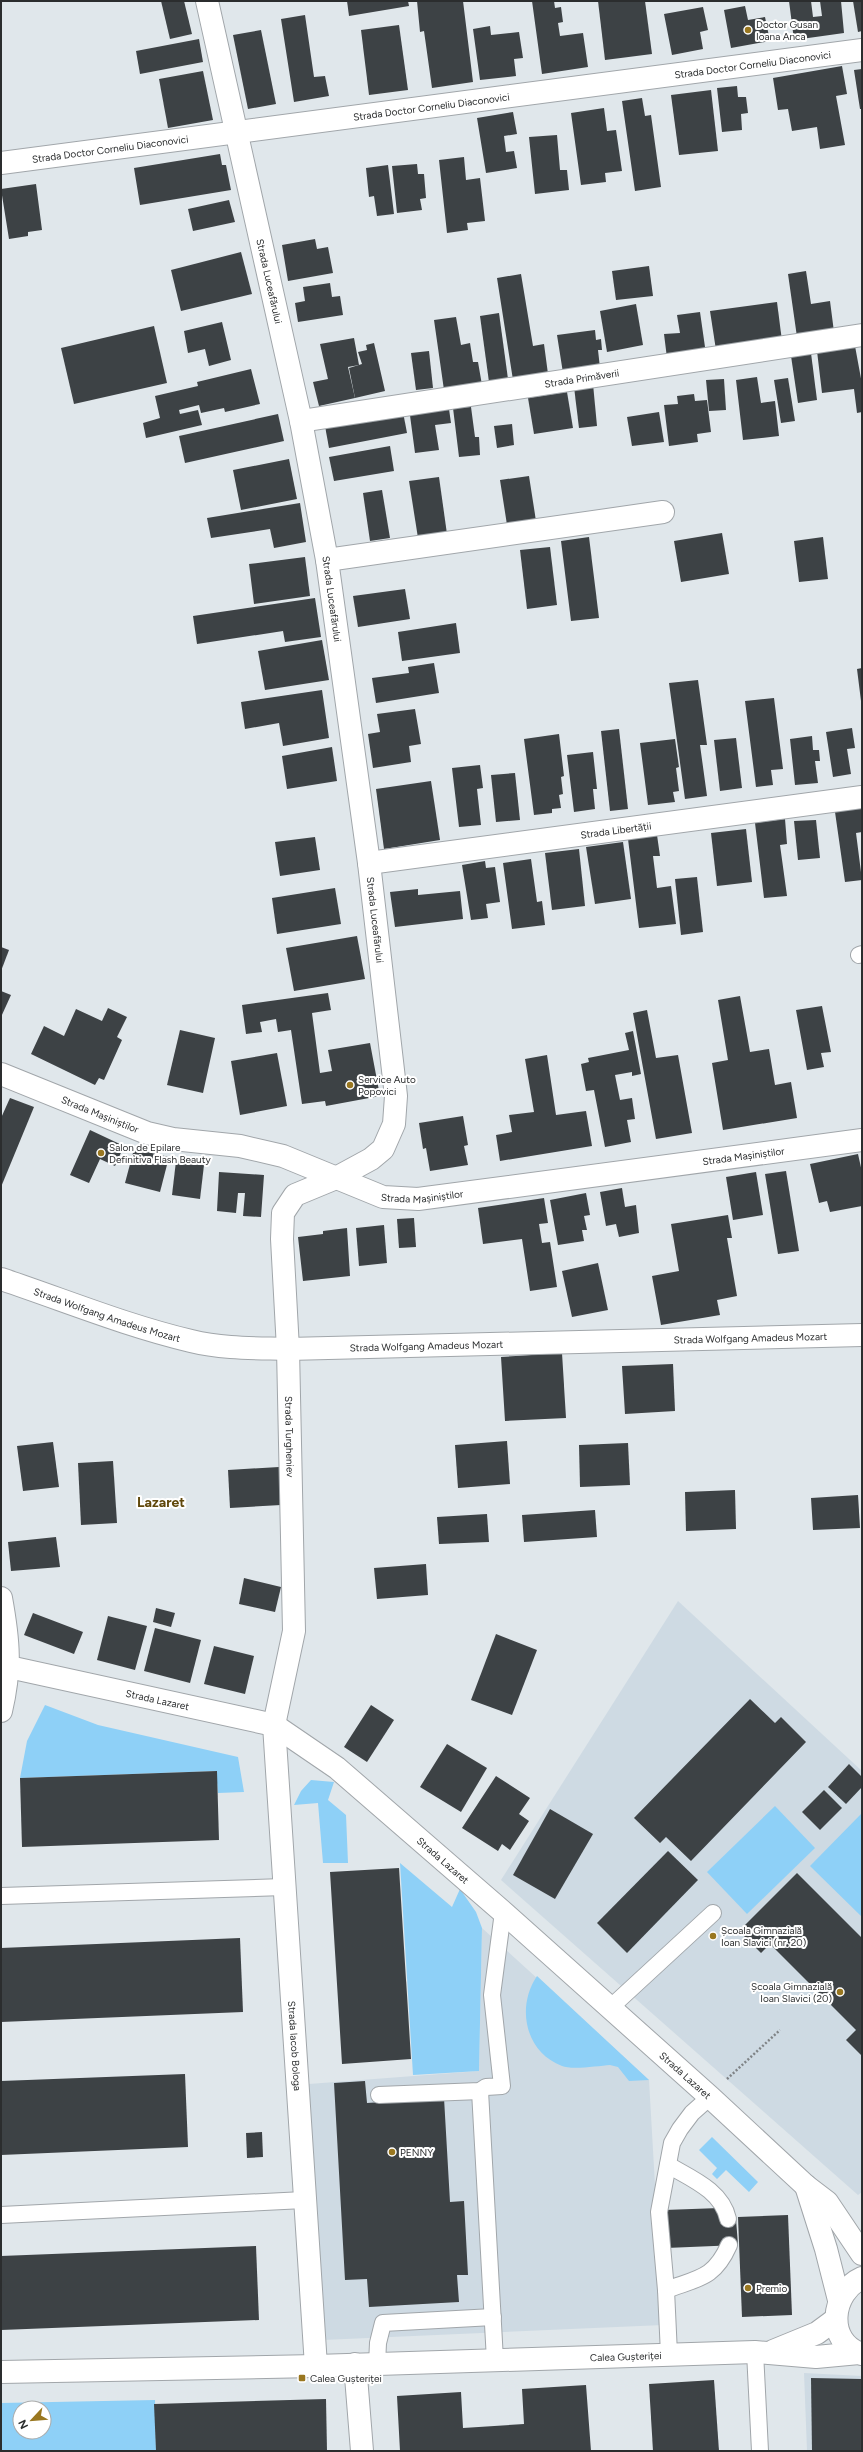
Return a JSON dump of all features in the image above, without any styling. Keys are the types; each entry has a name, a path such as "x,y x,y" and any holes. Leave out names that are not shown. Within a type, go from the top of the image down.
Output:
{"street":[{"name":"Strada Luceafărului","path":"207,1 301,420 327,560 369,863 396,1096 394,1124 383,1149 371,1159 336,1178"},
{"name":"Strada Doctor Corneliu Diaconovici","path":"1,163 862,50"},
{"name":"Strada Primăverii","path":"301,420 862,335"},
{"path":"327,560 663,512"},
{"name":"Strada Libertății","path":"369,863 862,797"},
{"name":"Strada Mașiniștilor","path":"1,1074 147,1133 173,1140 240,1146 269,1152 283,1156 383,1196 418,1199 862,1140"},
{"name":"Strada Turgheniev","path":"274,1725 294,1631 288,1349 282,1239 283,1213 295,1195 336,1178"},
{"name":"Strada Wolfgang Amadeus Mozart","path":"1,1279 192,1341 226,1347 288,1349 862,1335"},
{"path":"1,1598 9,1641 9,1667 1,1711"},
{"name":"Strada Lazaret","path":"9,1667 274,1725 338,1768 503,1912 710,2097 806,2186 827,2202 862,2254"},
{"name":"Strada Iacob Bologa","path":"274,1725 316,2366"},
{"name":"Strada Lazaret","path":"806,2186 826,2249 843,2339 860,2353"},
{"name":"Calea Gușteriței","path":"763,2352 817,2333 837,2309 845,2290 862,2278"},
{"name":"Calea Gușteriței","path":"1,2372 316,2366 669,2354 763,2352 816,2357 860,2353"},
{"path":"355,2364 362,2451"}],"lane":[{"path":"1,1896 284,1887"},
{"path":"379,2094 480,2091 486,2087 502,2086 492,1995 503,1912"},
{"path":"610,2008 713,1913"},
{"path":"480,2091 495,2360"},
{"path":"669,2354 666,2290 659,2212 672,2143 680,2129 710,2097"},
{"path":"668,2165 710,2190 725,2206 728,2220"},
{"path":"1,2215 304,2200"},
{"path":"666,2290 707,2275 721,2263 729,2245"},
{"path":"377,2364 378,2342 382,2323 493,2316"},
{"path":"760,2451 763,2352"}],"path":[{"path":"710,2097 780,2030"}],"shaded area":[{"name":"Școala Gimnazială Ioan Slavici (nr. 20)","path":"678,1601 862,1771 862,2192 858,2195 501,1880"},
{"path":"45,1705 98,1725 238,1757 244,1792 218,1793 216,1771 20,1778 27,1741"},
{"path":"311,1780 334,1782 328,1800 346,1815 348,1863 323,1863 318,1803 294,1805 301,1791"},
{"path":"775,1806 815,1848 747,1914 707,1872"},
{"path":"862,1813 862,1917 810,1866"},
{"path":"400,1863 452,1907 460,1889 476,1912 482,1928 479,2071 413,2075"},
{"path":"482,1928 649,2080 663,2325 323,2340 309,2084 479,2071"},
{"path":"537,1976 649,2080 629,2081 618,2067 610,2065 572,2068 562,2066 549,2059 532,2040 526,2014 527,2001"},
{"path":"712,2137 758,2182 749,2192 726,2170 717,2179 712,2174 717,2168 699,2150"},
{"path":"804,2373 862,2376 862,2451 807,2451"},
{"path":"155,2400 156,2451 1,2451 1,2403 12,2403 12,2440 52,2440 52,2402"}],"building":[{"path":"161,1 184,1 192,34 170,39"},
{"path":"347,1 408,1 409,6 349,16"},
{"path":"417,1 463,1 473,82 432,88 424,31 420,32"},
{"path":"532,1 554,1 555,8 561,7 563,22 558,23 560,36 583,33 588,67 542,74"},
{"path":"598,1 645,1 652,54 605,60"},
{"path":"789,1 811,1 813,17 822,16 820,1 841,1 844,33 794,40"},
{"path":"853,1 862,1 862,31 858,32"},
{"name":"Doctor Gusan Ioana Anca","path":"745,6 748,20 765,17 770,41 731,48 724,10"},
{"path":"703,7 708,30 700,32 703,49 672,55 664,14"},
{"path":"305,15 314,77 325,76 329,96 294,102 281,19"},
{"path":"399,25 408,90 369,95 361,30"},
{"path":"490,26 491,35 519,32 523,58 514,59 516,76 480,80 473,29"},
{"path":"261,30 276,104 248,109 233,35"},
{"path":"199,39 203,62 140,74 136,51"},
{"path":"842,66 847,94 836,96 845,145 820,149 817,127 792,131 788,109 778,110 773,78"},
{"path":"862,69 862,109 860,109 854,70"},
{"path":"203,71 213,120 168,128 159,79"},
{"path":"737,86 738,97 746,97 748,113 741,114 742,130 722,132 717,88"},
{"path":"711,90 718,151 679,155 671,95"},
{"path":"642,98 645,116 651,115 661,187 635,191 622,101"},
{"path":"604,108 607,131 616,130 622,171 605,173 606,182 581,185 571,113"},
{"path":"513,112 517,134 504,136 506,152 514,151 517,168 486,173 477,118"},
{"path":"557,135 560,170 567,170 569,190 535,194 529,137"},
{"path":"220,154 222,165 226,165 231,190 140,205 134,168"},
{"path":"464,157 466,180 480,178 485,221 467,223 468,230 447,233 439,160"},
{"path":"417,164 418,174 424,174 426,198 420,199 422,210 397,213 392,166"},
{"path":"388,165 394,214 377,216 374,196 369,197 366,168"},
{"path":"36,184 42,230 28,232 28,236 9,239 1,189"},
{"path":"229,200 235,222 193,231 188,209"},
{"path":"315,239 317,249 328,247 333,273 288,281 282,245"},
{"path":"241,252 252,294 181,311 171,270"},
{"path":"649,266 653,296 616,300 612,271"},
{"path":"806,271 811,304 830,301 834,332 797,337 788,274"},
{"path":"521,274 533,346 544,344 548,374 513,380 497,278"},
{"path":"330,283 332,297 340,296 343,315 298,322 295,303 305,301 303,287"},
{"path":"777,302 782,341 716,350 710,311"},
{"path":"636,304 643,345 607,352 600,311"},
{"path":"700,312 706,354 667,358 664,334 680,333 677,315"},
{"path":"499,313 508,379 489,382 480,316"},
{"path":"456,317 461,345 470,343 473,362 478,362 482,385 444,390 434,320"},
{"path":"222,322 231,360 209,366 205,349 188,353 184,331"},
{"path":"154,326 167,383 74,404 61,348"},
{"path":"595,330 596,340 601,339 602,350 598,350 600,368 563,373 557,335"},
{"path":"354,338 359,365 348,367 355,398 319,406 313,382 328,379 320,344"},
{"path":"374,343 385,391 355,398 349,368 362,364 358,352 367,350 366,345"},
{"path":"855,346 862,384 862,412 857,413 854,389 822,393 817,351"},
{"path":"429,351 433,388 416,390 411,353"},
{"path":"811,353 817,400 798,403 791,356"},
{"path":"251,369 260,404 225,412 224,408 201,413 199,405 179,410 180,414 198,410 202,425 146,438 143,423 160,418 155,396 198,386 197,382"},
{"path":"757,377 761,403 775,401 779,436 743,440 736,380"},
{"path":"788,378 795,421 781,423 774,380"},
{"path":"724,379 726,410 709,411 706,380"},
{"path":"593,384 597,426 579,428 574,387"},
{"path":"567,392 573,428 534,434 528,398"},
{"path":"694,394 695,401 707,400 711,432 697,434 698,442 669,446 664,405 678,404 677,396"},
{"path":"448,402 451,423 435,425 439,450 415,453 409,408"},
{"path":"471,407 475,437 479,437 480,455 459,457 453,408"},
{"path":"403,412 407,433 329,448 325,426"},
{"path":"659,412 664,442 632,446 627,417"},
{"path":"278,414 284,441 185,463 179,436"},
{"path":"512,424 514,445 497,448 494,426"},
{"path":"390,446 394,471 334,481 329,457"},
{"path":"289,459 297,499 241,510 233,470"},
{"path":"529,476 536,521 507,525 500,480"},
{"path":"439,477 447,534 418,538 409,481"},
{"path":"382,490 390,538 370,541 363,493"},
{"path":"300,503 306,542 274,548 270,529 211,538 207,518"},
{"path":"722,533 729,574 681,582 674,541"},
{"path":"589,537 599,618 571,621 561,541"},
{"path":"823,537 828,579 799,582 794,541"},
{"path":"550,547 557,605 527,609 520,550"},
{"path":"305,557 310,596 254,604 249,564"},
{"path":"405,589 410,619 358,627 353,596"},
{"path":"315,598 321,637 285,642 283,631 197,644 193,616"},
{"path":"456,623 460,653 402,661 398,632"},
{"path":"322,640 329,680 265,690 258,651"},
{"path":"434,663 439,693 376,703 372,678 409,673 408,667"},
{"path":"862,668 862,701 861,701 857,669"},
{"path":"698,680 707,745 700,745 707,796 685,799 669,683"},
{"path":"322,690 329,738 283,746 279,723 245,729 241,702"},
{"path":"774,698 783,769 771,770 773,785 756,787 745,701"},
{"path":"415,709 421,744 409,746 411,762 373,768 368,734 380,732 377,714"},
{"path":"852,728 855,748 847,749 851,774 833,777 826,732"},
{"path":"619,729 628,809 610,811 601,731"},
{"path":"559,734 564,776 561,777 563,794 559,795 561,808 552,809 552,813 534,815 524,739"},
{"path":"812,736 813,750 819,750 820,761 815,761 818,783 795,785 790,739"},
{"path":"736,738 742,788 720,791 714,740"},
{"path":"675,739 679,767 676,768 679,791 673,792 675,802 648,805 640,743"},
{"path":"332,747 337,781 287,789 282,756"},
{"path":"593,752 597,789 593,789 595,809 574,812 567,755"},
{"path":"480,765 483,788 477,789 481,825 459,827 452,768"},
{"path":"515,773 520,820 496,822 491,775"},
{"path":"431,781 440,840 384,849 376,789"},
{"path":"862,808 862,832 856,833 862,880 845,882 835,812"},
{"path":"785,819 787,844 780,845 787,896 764,898 755,823"},
{"path":"816,820 820,858 798,860 794,821"},
{"path":"746,829 752,882 717,886 711,833"},
{"path":"657,835 660,856 653,856 657,888 671,886 676,924 639,928 628,839"},
{"path":"315,837 320,870 280,876 275,842"},
{"path":"623,842 631,899 595,904 586,847"},
{"path":"579,849 585,906 552,910 545,853"},
{"path":"531,859 537,902 542,901 545,925 512,929 503,863"},
{"path":"485,861 486,868 495,867 500,902 486,904 488,918 471,920 462,865"},
{"path":"697,877 703,932 681,935 675,879"},
{"path":"335,888 341,924 277,934 272,898"},
{"path":"418,889 418,895 460,891 463,919 395,927 390,892"},
{"path":"357,936 365,979 294,991 286,948"},
{"path":"1,947 9,950 1,971"},
{"path":"1,991 11,995 1,1017"},
{"path":"328,993 331,1010 312,1013 320,1073 332,1071 328,1050 370,1043 380,1096 326,1106 325,1101 302,1104 291,1030 278,1032 276,1019 260,1022 262,1032 246,1034 242,1005"},
{"path":"740,996 750,1052 769,1049 775,1085 791,1082 797,1118 723,1130 712,1063 728,1060 718,1000"},
{"path":"822,1006 831,1052 821,1053 824,1067 807,1070 796,1010"},
{"path":"108,1008 127,1017 117,1037 122,1040 104,1080 99,1078 95,1085 31,1054 44,1026 64,1036 76,1009 102,1021"},
{"path":"647,1010 656,1058 678,1055 692,1133 656,1139 633,1013"},
{"path":"180,1030 215,1038 203,1093 167,1085"},
{"path":"633,1031 641,1074 632,1076 632,1072 615,1075 620,1100 632,1098 635,1119 627,1120 631,1142 605,1147 594,1090 586,1091 581,1064 589,1062 588,1058 629,1050 625,1033"},
{"path":"277,1053 287,1106 240,1115 231,1061"},
{"path":"547,1055 556,1115 586,1111 592,1146 500,1161 496,1135 512,1132 509,1115 534,1112 525,1059"},
{"path":"10,1098 34,1107 1,1187 1,1118"},
{"path":"463,1116 468,1145 464,1146 468,1165 430,1171 426,1148 423,1149 419,1123"},
{"name":"Salon de Epilare Definitiva Flash Beauty","path":"90,1130 124,1146 115,1166 100,1159 89,1183 70,1175"},
{"path":"134,1149 169,1157 160,1192 125,1183"},
{"path":"858,1154 862,1172 862,1206 830,1212 827,1201 819,1203 810,1164"},
{"path":"176,1161 204,1165 200,1199 172,1195"},
{"path":"786,1171 799,1251 778,1254 765,1174"},
{"path":"219,1172 264,1175 261,1217 243,1216 245,1193 238,1193 236,1213 217,1211"},
{"path":"756,1172 763,1215 733,1220 726,1177"},
{"path":"622,1188 625,1207 636,1205 639,1233 619,1237 616,1224 606,1226 600,1192"},
{"path":"586,1193 590,1215 584,1216 587,1230 582,1230 584,1241 558,1245 550,1200"},
{"path":"544,1198 548,1223 539,1224 542,1243 550,1242 557,1287 530,1291 522,1239 483,1244 478,1208"},
{"path":"728,1215 732,1238 727,1238 737,1296 717,1300 720,1315 661,1325 652,1276 679,1271 671,1224"},
{"path":"414,1218 416,1247 399,1248 397,1219"},
{"path":"384,1225 387,1263 359,1266 356,1228"},
{"path":"347,1228 350,1276 303,1281 298,1237 323,1234 323,1231"},
{"path":"598,1263 608,1310 572,1317 562,1271"},
{"path":"562,1353 566,1418 505,1421 501,1357"},
{"path":"673,1364 675,1411 625,1414 622,1366"},
{"path":"507,1441 510,1484 458,1488 455,1445"},
{"path":"53,1442 59,1487 23,1491 17,1446"},
{"path":"628,1443 630,1485 580,1487 579,1445"},
{"path":"113,1461 117,1523 81,1525 78,1463"},
{"path":"279,1467 281,1505 230,1508 228,1470"},
{"path":"735,1490 736,1529 686,1531 685,1492"},
{"path":"858,1495 860,1528 813,1530 811,1498"},
{"path":"595,1510 597,1537 524,1542 522,1515"},
{"path":"487,1514 489,1542 439,1544 437,1517"},
{"path":"56,1537 60,1567 11,1571 8,1542"},
{"path":"426,1564 428,1595 377,1599 374,1568"},
{"path":"244,1578 281,1587 275,1612 239,1604"},
{"path":"156,1608 175,1613 171,1627 153,1622"},
{"path":"33,1613 83,1632 74,1654 24,1635"},
{"path":"108,1616 147,1626 135,1670 97,1660"},
{"path":"155,1628 201,1640 190,1683 144,1671"},
{"path":"496,1634 537,1650 512,1715 471,1700"},
{"path":"214,1646 254,1656 245,1694 204,1684"},
{"path":"750,1699 775,1723 781,1717 806,1742 691,1861 666,1837 660,1843 634,1818"},
{"path":"371,1705 394,1720 367,1762 344,1747"},
{"path":"447,1744 487,1768 461,1812 420,1787"},
{"path":"849,1764 862,1777 862,1787 846,1804 828,1787"},
{"path":"217,1771 219,1840 22,1847 20,1778"},
{"path":"496,1776 530,1798 519,1814 529,1821 510,1850 502,1844 498,1851 462,1828"},
{"path":"824,1790 842,1808 820,1830 802,1812"},
{"path":"550,1809 593,1834 555,1899 513,1875"},
{"path":"668,1851 698,1880 627,1953 597,1923"},
{"path":"399,1868 411,2059 342,2064 330,1872"},
{"name":"Școala Gimnazială Ioan Slavici (20)","path":"797,1873 862,1938 862,2056 846,2040 856,2030 770,1944 761,1953 739,1931"},
{"path":"240,1938 243,2012 1,2022 1,1948"},
{"path":"185,2074 188,2147 1,2155 1,2081"},
{"name":"PENNY","path":"365,2081 367,2103 444,2098 450,2202 464,2201 468,2275 457,2275 459,2302 369,2307 367,2279 345,2280 334,2083"},
{"path":"262,2132 263,2157 247,2158 246,2133"},
{"path":"720,2208 721,2220 736,2219 738,2245 666,2248 664,2210"},
{"path":"788,2215 792,2315 742,2317 738,2217"},
{"path":"256,2246 259,2320 1,2330 1,2256"},
{"path":"811,2378 862,2379 862,2451 812,2451"},
{"path":"714,2380 719,2451 653,2451 649,2384"},
{"path":"586,2385 591,2451 400,2451 397,2396 461,2392 463,2428 524,2424 522,2389"},
{"path":"326,2399 327,2451 156,2451 154,2404"}],"place":[{"name":"Doctor Gusan Ioana Anca","path":"748,30"},
{"name":"Service Auto Popovici","path":"350,1085"},
{"name":"Salon de Epilare Definitiva Flash Beauty","path":"101,1153"},
{"name":"Școala Gimnazială Ioan Slavici (nr. 20)","path":"713,1936"},
{"name":"Școala Gimnazială Ioan Slavici (20)","path":"840,1992"},
{"name":"PENNY","path":"392,2152"},
{"name":"Premio","path":"748,2288"},
{"name":"Calea Gușteriței","path":"302,2378"}],"district":[{"name":"Lazaret","path":"161,1502"}]}
